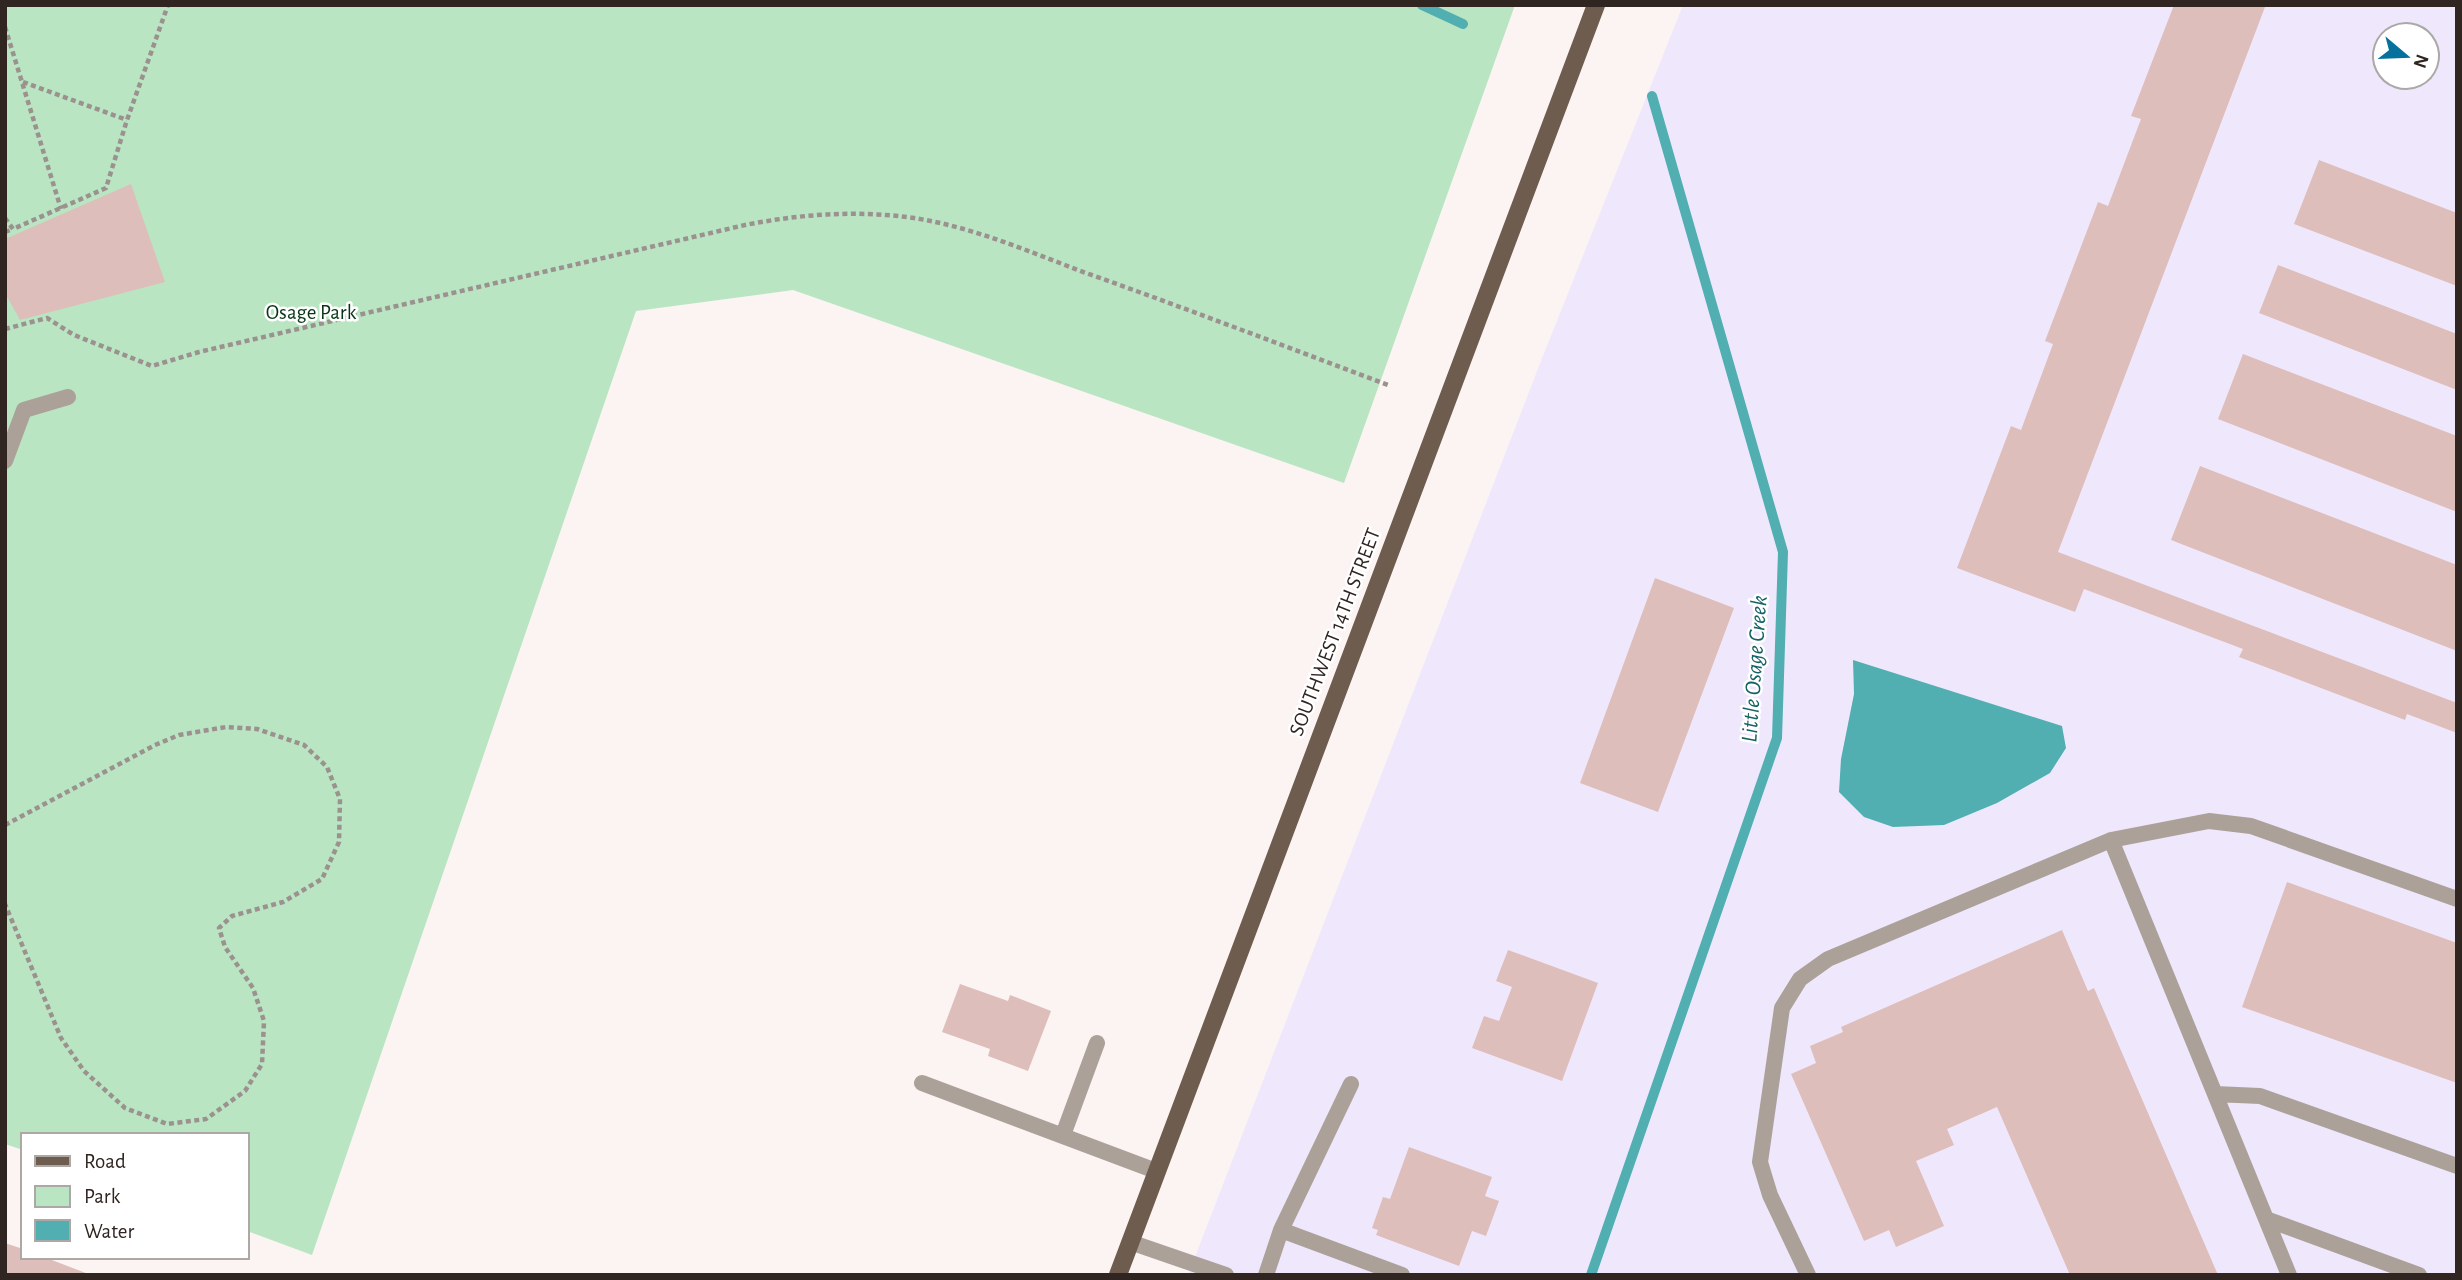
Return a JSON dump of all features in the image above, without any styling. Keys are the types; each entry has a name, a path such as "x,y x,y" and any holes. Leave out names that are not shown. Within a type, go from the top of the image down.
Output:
{"main road":[{"name":"SOUTHWEST 14TH STREET","path":"1118,1275 1596,5"}],"lane":[{"path":"5,461 24,410 68,397"},
{"path":"1808,1275 1770,1195 1760,1162 1782,1008 1800,979 1828,958 2111,840 2209,821 2251,826 2457,899"},
{"path":"2111,840 2289,1275"},
{"path":"1063,1135 1097,1043"},
{"path":"922,1083 1156,1171"},
{"path":"1266,1275 1281,1230 1351,1084"},
{"path":"2215,1094 2260,1096 2457,1167"},
{"path":"2266,1219 2419,1275"},
{"path":"1281,1230 1402,1275"},
{"path":"1130,1242 1226,1275"}],"path":[{"path":"5,232 106,188 168,5"},
{"path":"5,27 61,209"},
{"path":"23,82 127,120"},
{"path":"5,329 47,318 74,335 152,366 199,352 745,225 795,216 850,213 914,218 957,227 1391,386"},
{"path":"5,218 13,229"},
{"path":"5,825 155,745 180,735 226,727 257,729 304,746 327,767 340,799 339,842 322,879 283,902 232,916 219,928 225,947 253,988 264,1021 262,1064 245,1091 206,1119 167,1124 125,1108 84,1071 61,1038 5,904"}],"shaded area":[{"path":"1683,5 2457,5 2457,1275 1188,1275 1539,366"}],"green space":[{"name":"Osage Park","path":"5,5 1515,5 1344,483 793,290 636,311 312,1255 248,1231 248,1133 21,1133 21,1149 5,1144"}],"water":[{"path":"1853,660 2062,726 2066,748 2050,773 1997,803 1944,825 1893,827 1864,817 1839,792 1841,759 1854,694"}],"building":[{"path":"2174,5 2265,7 2058,552 2457,703 2457,733 2407,714 2405,720 2239,657 2243,649 2084,589 2075,612 1957,568 2011,426 2021,430 2053,344 2045,341 2098,202 2108,206 2141,119 2131,116"},
{"path":"2319,160 2457,213 2457,286 2294,224"},
{"path":"131,184 165,282 20,320 5,293 5,239"},
{"path":"2278,265 2457,334 2457,390 2259,313"},
{"path":"2243,354 2457,436 2457,512 2218,419"},
{"path":"2200,466 2457,565 2457,651 2171,540"},
{"path":"1655,578 1734,608 1658,812 1580,783"},
{"path":"2287,882 2457,943 2457,1083 2242,1007"},
{"path":"2062,930 2088,991 2094,988 2218,1275 2070,1275 1997,1107 1947,1129 1954,1145 1916,1161 1944,1226 1896,1247 1889,1230 1864,1241 1791,1074 1816,1063 1810,1046 1843,1032 1841,1027"},
{"path":"1508,950 1598,983 1562,1081 1472,1048 1484,1016 1499,1021 1512,987 1496,981"},
{"path":"960,984 1008,1001 1010,995 1051,1011 1028,1071 988,1056 990,1049 942,1032"},
{"path":"1409,1147 1492,1177 1485,1196 1499,1201 1486,1236 1472,1231 1459,1266 1376,1235 1378,1230 1372,1228 1383,1197 1390,1199"},
{"path":"5,1243 21,1248 21,1259 49,1259 91,1275 5,1275"}],"waterway":[{"name":"Little Osage Creek","path":"1422,5 1463,24"},
{"name":"Little Osage Creek","path":"1591,1275 1777,738 1783,552 1652,96"}]}
